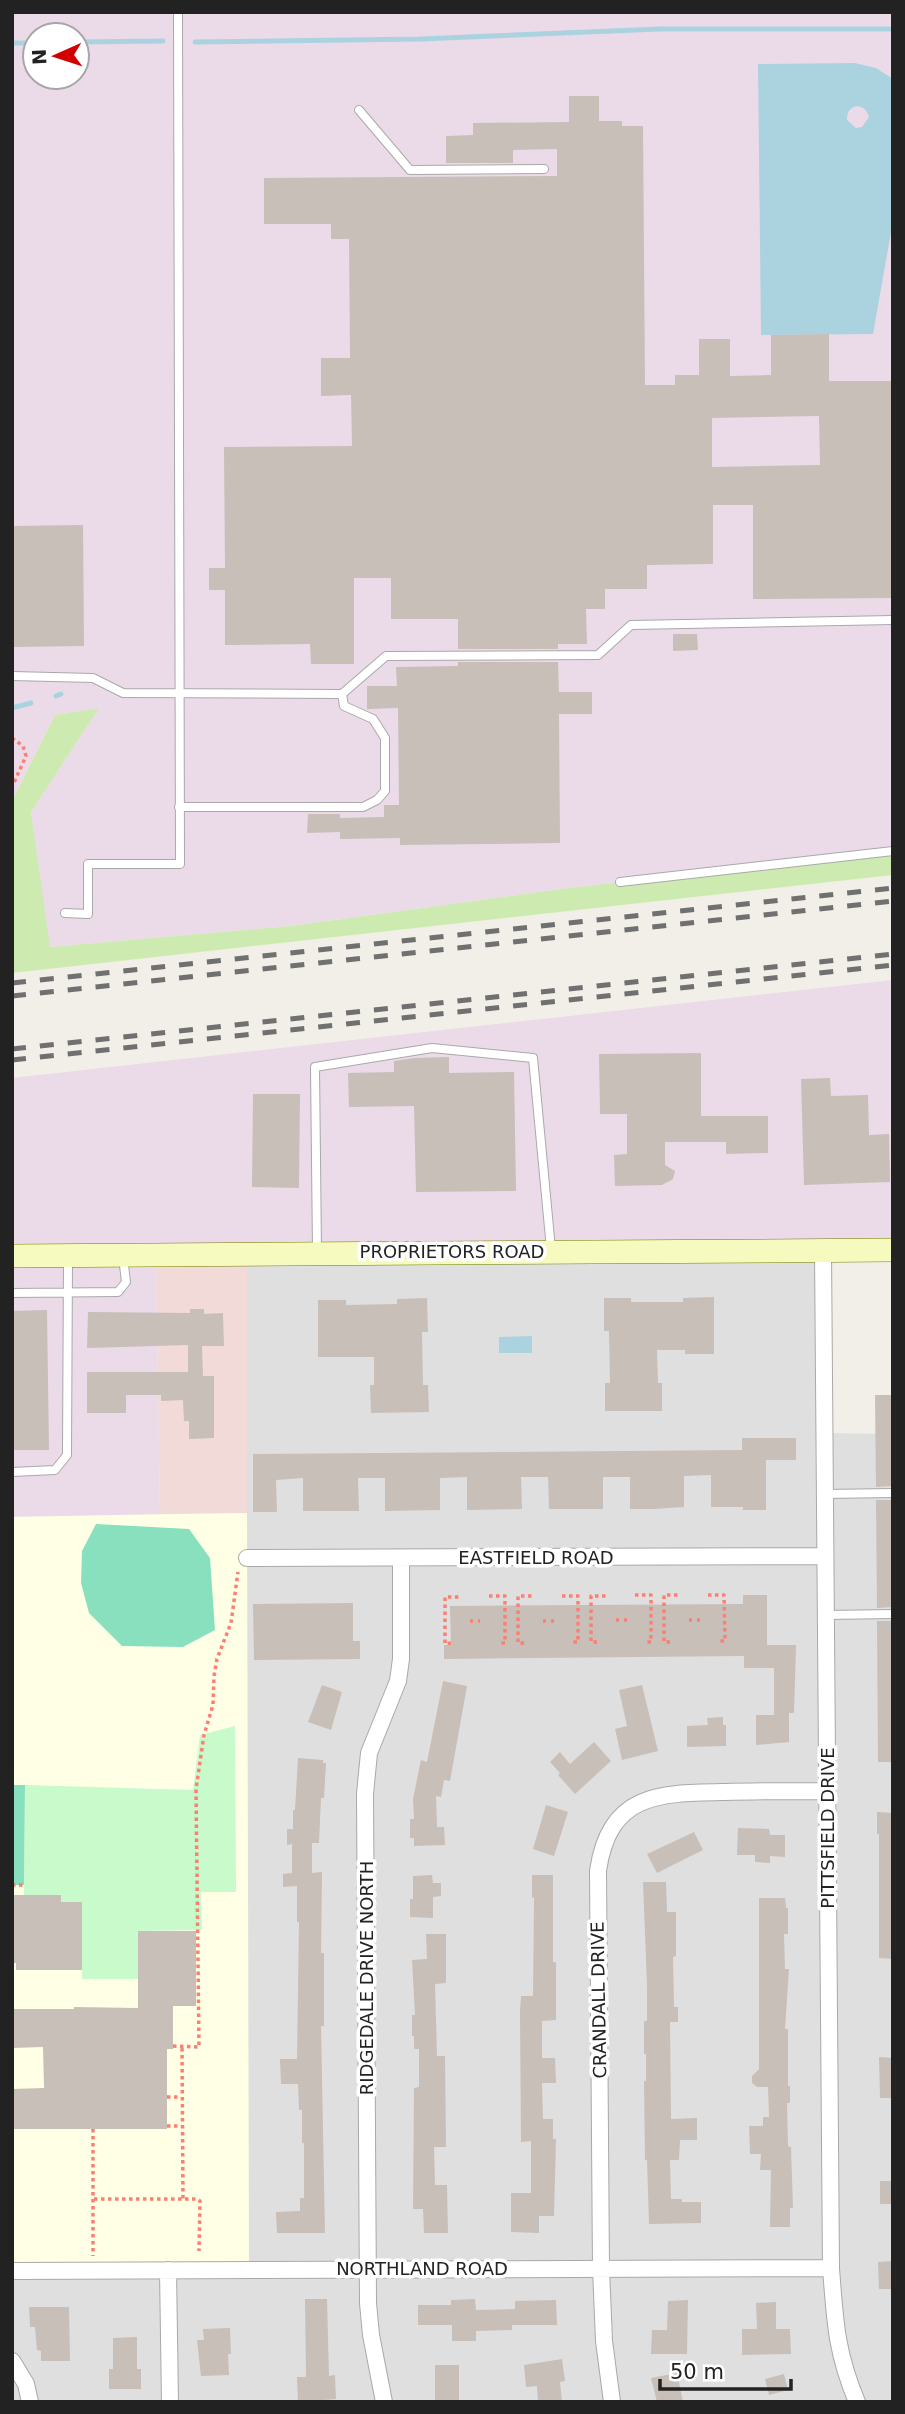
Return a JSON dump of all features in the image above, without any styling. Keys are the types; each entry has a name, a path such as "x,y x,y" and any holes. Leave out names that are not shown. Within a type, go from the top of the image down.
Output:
{"street":[{"name":"PITTSFIELD DRIVE","path":"823,1250 831,2268 835,2335 840,2358 857,2402"},
{"name":"PROPRIETORS ROAD","path":"12,1256 893,1250"},
{"name":"EASTFIELD ROAD","path":"247,1558 825,1556"},
{"name":"RIDGEDALE DRIVE NORTH","path":"384,2402 371,2335 368,2269 366,1775 369,1753 398,1681 401,1659 401,1559"},
{"name":"CRANDALL DRIVE","path":"612,2402 604,2341 601,2269 598,1871 607,1835 631,1807 659,1796 701,1792 827,1791"},
{"name":"NORTHLAND ROAD","path":"12,2270 831,2268"},
{"path":"167,2270 170,2402"},
{"path":"12,2361 26,2384 30,2402"}],"lane":[{"path":"65,913 88,914 88,864 180,864 178,12"},
{"path":"359,110 410,170 544,169"},
{"path":"12,676 93,678 123,693 342,694 386,656 598,655 631,625 893,620"},
{"path":"179,807 363,807 377,800 384,791 385,738 373,719 344,706 342,694"},
{"path":"620,882 893,851"},
{"path":"317,1253 315,1067 432,1048 533,1058 551,1252"},
{"path":"12,1293 118,1292 126,1282 122,1255"},
{"path":"12,1472 55,1470 67,1455 68,1257"},
{"path":"825,1494 893,1493"},
{"path":"826,1615 893,1614"}],"path":[{"path":"12,738 23,746 26,756 12,787"},
{"path":"173,2046 199,2047 196,1789 204,1735 213,1705 217,1659 231,1623 241,1559 247,1558"},
{"path":"597,1642 591,1642 594,1617 591,1596 607,1595"},
{"path":"635,1595 651,1595 649,1617 652,1642 646,1642"},
{"path":"670,1642 664,1642 667,1616 664,1595 680,1595"},
{"path":"708,1595 724,1595 724,1641 719,1641"},
{"path":"489,1596 505,1596 502,1618 505,1643 500,1643"},
{"path":"524,1643 518,1643 521,1618 518,1596 534,1596"},
{"path":"562,1596 578,1596 575,1617 578,1642 573,1642"},
{"path":"451,1643 445,1644 448,1618 445,1597 460,1597"},
{"path":"12,1885 24,1885"},
{"path":"182,2048 183,2199"},
{"path":"167,2097 181,2096"},
{"path":"167,2126 181,2126"},
{"path":"93,2129 93,2249"},
{"path":"94,2199 197,2199 200,2201 199,2251"}],"shaded area":[{"path":"12,12 893,12 893,851 569,888 291,926 49,947 31,812 98,709 55,715 12,801"},
{"path":"893,980 893,1250 156,1254 160,1514 12,1517 12,1078"},
{"path":"823,1250 824,1433 893,1434 893,2402 12,2402 12,2271 247,1558 247,1253"},
{"path":"247,1253 247,1513 160,1514 156,1254"},
{"path":"247,1513 249,2270 12,2270 12,1517"}],"green space":[{"path":"99,708 31,812 50,947 291,926 569,888 893,851 893,875 12,973 12,801 55,715"},
{"path":"96,1524 189,1529 210,1558 215,1630 183,1647 122,1646 89,1613 81,1583 82,1551"},
{"path":"235,1726 236,1892 201,1892 202,1930 138,1931 138,1979 82,1979 82,1902 61,1902 60,1895 24,1895 25,1785 193,1790 200,1735"},
{"path":"12,1785 25,1785 24,1885 12,1885"}],"water":[{"path":"855,63 876,68 893,79 893,221 873,334 761,335 758,64","holes":["856,106 864,109 869,117 862,127 856,128 847,120 848,113"]},
{"path":"532,1336 532,1353 499,1353 499,1337"}],"building":[{"path":"569,96 599,96 599,121 622,121 622,126 643,126 645,385 675,385 675,375 699,375 699,339 730,339 730,376 771,375 771,335 829,334 829,381 893,381 892,598 753,599 753,505 713,505 713,564 647,565 647,589 605,589 605,609 586,609 587,644 558,644 558,649 458,649 458,619 391,619 391,578 354,578 354,664 311,664 310,644 225,645 225,590 209,590 209,568 225,568 224,447 352,446 351,395 321,396 321,358 350,358 349,239 331,239 331,224 264,224 264,178 557,176 557,149 513,150 513,163 446,163 446,136 473,135 473,123 569,122","holes":["819,416 820,465 712,467 712,418"]},
{"path":"83,525 84,646 12,647 12,526"},
{"path":"673,634 697,634 698,650 673,651"},
{"path":"458,662 558,662 559,692 592,692 592,714 559,714 560,843 400,845 400,838 340,839 340,832 307,833 308,814 340,814 340,818 384,817 384,805 399,805 398,708 367,709 367,686 397,686 396,667 458,666"},
{"path":"701,1053 701,1116 768,1116 768,1153 726,1154 726,1142 665,1142 665,1165 675,1171 673,1179 662,1185 615,1186 614,1155 627,1154 627,1114 600,1114 599,1054"},
{"path":"449,1057 449,1073 514,1072 516,1191 416,1192 414,1106 349,1107 348,1073 394,1072 394,1061"},
{"path":"830,1078 831,1096 868,1095 869,1135 889,1134 890,1182 804,1185 801,1079"},
{"path":"253,1094 300,1094 299,1188 252,1187"},
{"path":"714,1297 714,1354 657,1350 658,1383 662,1383 662,1411 605,1411 605,1383 610,1383 609,1331 604,1331 604,1298 631,1298 631,1302 683,1302 683,1298"},
{"path":"427,1298 428,1332 422,1332 423,1385 428,1385 429,1412 371,1413 370,1385 374,1385 374,1357 318,1357 318,1300 346,1300 346,1305 397,1304 397,1299"},
{"path":"190,1309 204,1309 204,1314 223,1313 224,1346 202,1346 203,1376 214,1376 214,1438 189,1439 189,1421 184,1421 183,1400 161,1401 161,1395 126,1395 126,1413 87,1413 87,1372 188,1372 188,1345 87,1348 88,1312 190,1313"},
{"path":"47,1310 49,1450 12,1450 12,1311"},
{"path":"875,1395 893,1395 893,1486 876,1487"},
{"path":"742,1438 796,1438 796,1460 766,1460 766,1510 711,1507 711,1475 684,1476 684,1507 654,1509 630,1509 630,1477 603,1477 603,1509 549,1509 548,1477 521,1477 522,1509 467,1510 467,1477 440,1478 440,1510 385,1511 385,1478 358,1478 359,1511 303,1511 303,1478 276,1480 277,1512 253,1512 253,1454 742,1450"},
{"path":"876,1500 893,1500 893,1607 877,1608"},
{"path":"743,1595 767,1595 767,1645 796,1645 794,1713 789,1713 789,1742 756,1745 756,1715 774,1715 774,1668 744,1668 744,1656 444,1659 444,1645 451,1645 450,1606 743,1604"},
{"path":"353,1603 353,1641 360,1641 360,1659 254,1660 253,1604"},
{"path":"877,1621 893,1621 893,1762 878,1762"},
{"path":"443,1681 467,1686 450,1781 444,1780 441,1797 436,1796 437,1827 444,1827 445,1845 414,1846 414,1838 410,1838 410,1819 414,1819 413,1799 421,1760 427,1762"},
{"path":"322,1685 342,1692 331,1730 308,1722"},
{"path":"642,1685 658,1751 622,1760 615,1729 627,1726 619,1690"},
{"path":"723,1717 723,1725 726,1725 726,1746 687,1747 687,1726 708,1725 707,1718"},
{"path":"594,1742 611,1761 575,1794 550,1762 560,1752 570,1764"},
{"path":"298,1758 323,1760 323,1763 326,1763 319,1843 312,1843 312,1873 322,1872 324,2026 321,2026 325,2233 277,2233 276,2212 300,2211 300,2198 304,2198 304,2143 298,2084 281,2084 280,2059 297,2059 297,1886 283,1887 283,1874 292,1873 292,1844 287,1845 287,1829 293,1829"},
{"path":"546,1805 568,1812 554,1856 533,1849"},
{"path":"877,1812 893,1813 893,1959 879,1958"},
{"path":"738,1828 769,1829 770,1835 785,1835 785,1857 770,1856 770,1863 755,1862 755,1855 737,1855"},
{"path":"694,1832 703,1850 657,1873 647,1854"},
{"path":"432,1875 433,1883 441,1883 441,1896 433,1897 433,1918 410,1917 413,1876"},
{"path":"532,1875 553,1875 553,1962 556,1962 556,2020 542,2021 542,2058 555,2058 556,2083 542,2083 543,2119 553,2119 553,2139 556,2139 554,2216 539,2216 539,2233 511,2232 511,2193 531,2193 531,2141 521,2142 520,2012 521,1996 533,1996"},
{"path":"643,1882 666,1882 667,1912 676,1912 676,1956 673,1957 674,2007 678,2007 678,2022 670,2022 671,2119 697,2118 697,2140 680,2140 679,2160 670,2160 671,2199 701,2202 701,2223 649,2224 645,2160 644,2021 647,2021 647,1985"},
{"path":"14,1895 61,1895 61,1902 82,1902 82,1970 16,1970 16,1963 12,1963"},
{"path":"759,1898 785,1898 788,1908 788,1934 784,1934 785,1969 789,1969 785,2029 788,2029 790,2086 790,2103 787,2103 788,2146 791,2147 793,2208 790,2208 790,2227 770,2227 771,2170 760,2170 761,2154 750,2154 749,2126 763,2126 763,2117 769,2117 768,2087 757,2087 752,2083 752,2076 759,2069"},
{"path":"138,1931 196,1931 196,2006 173,2006 173,2049 167,2049 167,2129 12,2129 12,2089 44,2088 43,2047 12,2048 12,2009 138,2008"},
{"path":"426,1934 446,1934 446,1983 435,1984 437,2056 445,2056 446,2147 434,2147 435,2185 447,2185 448,2233 424,2233 423,2209 413,2209 414,2088 419,2087 419,2049 414,2049 412,2036 412,2015 415,2015 412,1960 427,1959"},
{"path":"879,2057 893,2058 893,2098 880,2098"},
{"path":"880,2181 893,2181 893,2204 880,2204"},
{"path":"893,2261 893,2289 879,2289 878,2262"},
{"path":"305,2299 327,2299 329,2376 335,2375 336,2399 298,2402 297,2377 306,2377"},
{"path":"475,2299 476,2310 515,2309 515,2301 556,2300 557,2325 512,2325 512,2330 476,2331 476,2341 452,2341 452,2325 418,2325 418,2305 451,2305 451,2300"},
{"path":"688,2300 687,2354 651,2354 652,2330 667,2330 668,2301"},
{"path":"776,2302 776,2329 790,2329 791,2354 742,2355 742,2329 757,2329 756,2303"},
{"path":"29,2307 69,2307 70,2361 41,2361 35,2327 30,2327"},
{"path":"230,2328 229,2375 201,2376 197,2340 204,2340 203,2329"},
{"path":"137,2337 137,2369 141,2369 141,2389 109,2389 109,2369 113,2369 113,2338"},
{"path":"562,2359 565,2381 560,2382 562,2402 538,2402 537,2386 526,2387 524,2365"},
{"path":"435,2365 459,2365 459,2402 435,2402"},
{"path":"677,2373 683,2402 657,2402 651,2378"},
{"path":"784,2374 788,2390 769,2395 765,2379"}],"waterway":[{"path":"195,42 421,39 660,29 893,29"},
{"path":"91,42 163,41"},
{"path":"12,43 21,43"},
{"path":"56,696 61,694"},
{"path":"12,708 31,703"}],"railway":[{"path":"12,983 893,888"},
{"path":"12,996 893,901"},
{"path":"12,1049 893,954"},
{"path":"12,1060 893,965"}]}
